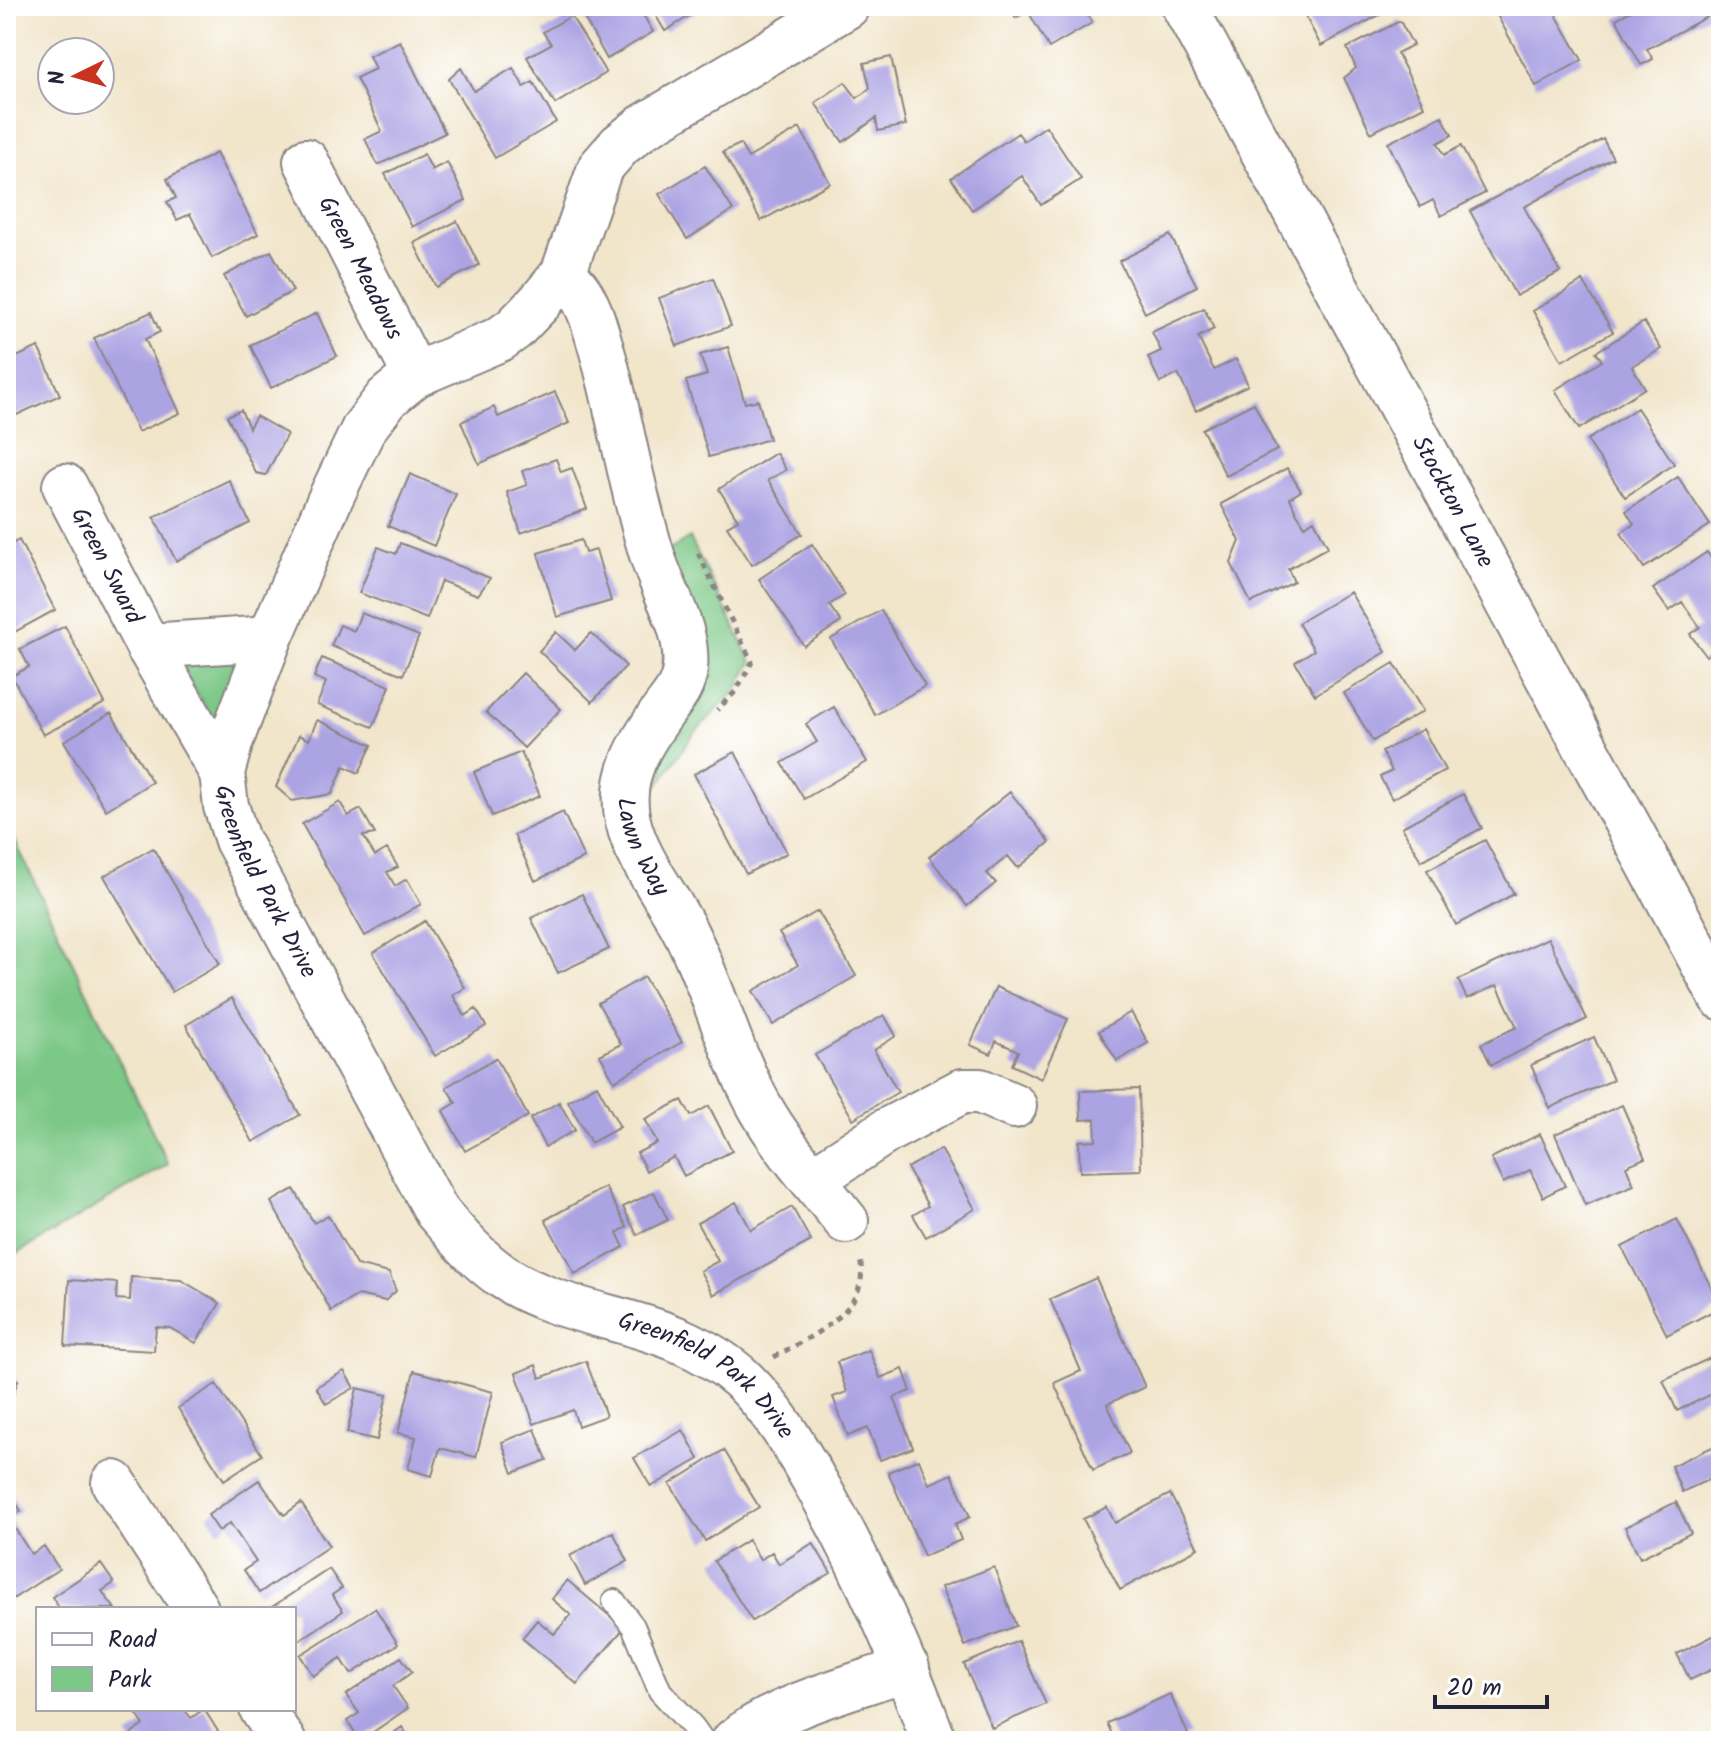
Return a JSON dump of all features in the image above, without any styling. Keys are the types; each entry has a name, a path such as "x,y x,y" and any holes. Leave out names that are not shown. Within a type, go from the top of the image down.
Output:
{"street":[{"name":"Greenfield Park Drive","path":"847,6 643,127 620,145 600,168 563,274 514,329 500,339 415,375 387,398 364,428 331,497 270,638 231,740 222,773 226,806 237,840 437,1212 471,1251 502,1276 532,1293 678,1340 740,1377 769,1409 796,1448 857,1556 907,1668 934,1741"},
{"name":"Stockton Lane","path":"1184,6 1721,997"},
{"name":"Green Meadows","path":"306,161 415,375"},
{"name":"Lawn Way","path":"563,274 579,288 592,318 653,559 683,638 685,668 680,688 643,739 632,763 625,792 627,819 634,841 697,955 725,1033 759,1106 787,1147 846,1221"},
{"name":"Green Sward","path":"65,486 148,646 222,773"},
{"name":"Green Sward","path":"148,646 270,638"},
{"path":"813,1179 888,1130 962,1091 980,1091 1014,1106"},
{"path":"114,1483 195,1607"},
{"path":"734,1741 748,1730 781,1714 907,1668"},
{"path":"263,1711 283,1741"}],"lane":[{"path":"614,1601 633,1626 660,1691 703,1741"}],"path":[{"path":"740,1377 834,1322 855,1299 863,1271 857,1244 846,1221"}],"green space":[{"path":"690,538 752,662 736,691 694,733 659,784 643,788 660,746 668,551"},
{"path":"173,654 230,659 237,668 220,719 213,721"},
{"path":"6,822 168,1164 6,1260"}],"building":[{"path":"605,6 638,6 653,32 607,59 584,18"},
{"path":"650,6 706,6 665,31"},
{"path":"1008,6 1082,6 1092,23 1049,48 1028,11 1016,18"},
{"path":"1300,6 1382,6 1385,12 1321,46"},
{"path":"1513,6 1551,6 1582,60 1536,86 1497,15"},
{"path":"1640,6 1712,6 1716,12 1647,49 1653,59 1641,65 1616,19"},
{"path":"571,16 606,73 555,104 527,57 551,44 543,32"},
{"path":"1400,21 1413,45 1397,53 1424,106 1371,133 1344,78 1356,68 1347,48"},
{"path":"400,41 445,133 378,165 365,139 382,131 356,78 375,69 369,56"},
{"path":"891,57 906,125 878,131 876,118 843,142 815,103 845,82 857,98 870,88 864,63"},
{"path":"461,68 474,91 513,68 524,87 533,82 556,122 495,158 449,79"},
{"path":"1442,116 1452,135 1438,143 1444,155 1461,146 1485,193 1441,216 1433,200 1420,207 1388,143"},
{"path":"1046,126 1081,179 1041,205 1022,176 972,210 951,178 1018,133 1024,141"},
{"path":"800,128 830,183 761,221 723,152 740,144 748,158"},
{"path":"1603,139 1613,158 1524,207 1560,272 1516,296 1470,211"},
{"path":"216,153 258,234 212,258 190,214 177,220 167,202 176,198 167,179"},
{"path":"424,154 432,170 447,162 466,200 412,227 385,174"},
{"path":"705,166 733,210 687,239 659,194"},
{"path":"457,221 479,265 436,287 414,243"},
{"path":"1170,235 1197,286 1145,313 1119,261"},
{"path":"271,251 293,291 246,316 224,276"},
{"path":"713,278 731,326 677,346 659,298"},
{"path":"1583,281 1613,332 1562,361 1533,311"},
{"path":"1204,308 1214,329 1198,337 1214,370 1236,359 1248,385 1196,411 1178,374 1160,383 1148,357 1161,351 1152,332"},
{"path":"151,312 160,332 145,339 180,413 138,432 94,338"},
{"path":"317,313 337,356 271,388 250,345"},
{"path":"1644,322 1661,349 1632,366 1645,388 1579,429 1555,390 1602,361 1596,352"},
{"path":"38,347 60,395 6,420 6,362"},
{"path":"728,347 745,403 758,400 769,439 709,457 686,381 707,375 700,355"},
{"path":"555,392 569,423 479,464 461,422 494,407 498,417"},
{"path":"1254,403 1277,450 1226,476 1202,429"},
{"path":"1637,408 1674,464 1625,497 1587,440"},
{"path":"241,410 249,428 256,416 287,434 266,475 256,473 227,416"},
{"path":"776,453 786,470 768,480 802,534 752,565 727,526 738,520 719,489"},
{"path":"556,459 561,472 572,468 587,509 521,533 507,492 527,485 522,471"},
{"path":"1287,468 1301,491 1290,498 1296,512 1305,526 1314,520 1328,547 1288,569 1294,582 1251,603 1231,563 1240,541 1221,504"},
{"path":"410,474 456,494 434,546 388,526"},
{"path":"1678,477 1710,525 1644,568 1621,533 1634,524 1626,511"},
{"path":"229,480 250,523 176,561 154,517"},
{"path":"19,540 55,610 11,634 6,625 6,547"},
{"path":"581,540 585,553 596,550 611,601 557,617 538,553"},
{"path":"400,543 490,578 478,595 441,581 427,619 359,593 378,547 396,554"},
{"path":"812,544 845,595 829,605 841,622 804,646 759,579"},
{"path":"1707,552 1721,573 1721,646 1706,656 1690,634 1700,627 1682,602 1669,611 1653,589"},
{"path":"1350,592 1386,652 1315,695 1295,662 1314,650 1298,623"},
{"path":"881,610 925,686 875,715 831,639"},
{"path":"361,613 419,636 403,675 331,646 340,625 354,631"},
{"path":"65,626 105,703 43,735 12,676 29,667 20,649"},
{"path":"556,632 575,650 591,633 626,666 592,702 539,651"},
{"path":"322,658 390,686 373,727 317,705 326,682 314,677"},
{"path":"1394,663 1423,711 1373,741 1344,693"},
{"path":"523,673 561,709 524,748 486,712"},
{"path":"1721,682 1721,709 1709,690"},
{"path":"834,707 867,762 804,799 782,763 817,742 806,724"},
{"path":"111,713 152,782 106,810 64,741"},
{"path":"317,720 372,745 359,773 344,766 332,794 292,801 276,787 299,735 309,740"},
{"path":"1423,729 1445,770 1392,799 1380,777 1392,771 1382,752"},
{"path":"521,752 540,796 492,816 474,772"},
{"path":"735,752 787,853 746,874 694,774"},
{"path":"1010,792 1050,842 1018,868 1008,856 987,873 996,883 967,906 929,857"},
{"path":"1463,794 1482,828 1421,861 1402,827"},
{"path":"340,802 348,816 361,809 375,834 363,836 375,856 387,849 398,867 387,872 395,886 407,879 421,904 365,936 302,824"},
{"path":"563,812 584,858 535,881 514,835"},
{"path":"1485,840 1514,894 1456,925 1427,870"},
{"path":"153,848 220,964 172,992 104,876"},
{"path":"582,894 609,949 558,973 531,918"},
{"path":"818,911 856,976 773,1025 753,991 798,965 779,933"},
{"path":"425,921 465,988 453,995 465,1016 476,1009 486,1026 435,1056 373,953"},
{"path":"1548,938 1587,1019 1491,1065 1481,1044 1517,1027 1497,985 1467,999 1458,980"},
{"path":"644,977 682,1042 614,1081 600,1055 621,1044 598,1003"},
{"path":"996,987 1068,1019 1041,1079 1012,1065 1018,1051 996,1041 991,1054 970,1045"},
{"path":"232,998 300,1115 253,1142 186,1025"},
{"path":"1131,1012 1148,1043 1117,1061 1099,1031"},
{"path":"884,1015 896,1036 874,1050 898,1092 853,1119 815,1055"},
{"path":"1594,1037 1613,1080 1550,1108 1531,1065"},
{"path":"496,1058 528,1116 465,1151 443,1111 456,1103 446,1087"},
{"path":"597,1085 620,1127 591,1143 568,1101"},
{"path":"1139,1089 1141,1170 1080,1172 1079,1141 1096,1140 1095,1119 1081,1120 1080,1091"},
{"path":"682,1100 691,1116 709,1106 732,1151 684,1176 674,1157 646,1171 637,1153 657,1143 645,1119"},
{"path":"559,1102 575,1130 545,1147 530,1119"},
{"path":"1622,1105 1645,1158 1626,1166 1634,1185 1585,1205 1555,1134"},
{"path":"1540,1134 1565,1186 1543,1197 1530,1170 1503,1183 1491,1158"},
{"path":"941,1149 975,1209 926,1237 913,1215 928,1206 907,1168"},
{"path":"605,1187 627,1227 617,1233 624,1247 575,1274 545,1220"},
{"path":"294,1189 314,1223 328,1215 356,1265 389,1273 396,1291 385,1301 358,1295 331,1311 271,1202"},
{"path":"654,1192 668,1220 637,1235 623,1207"},
{"path":"736,1202 751,1230 792,1207 811,1241 713,1295 700,1271 718,1261 697,1223"},
{"path":"1677,1219 1721,1307 1667,1335 1622,1247"},
{"path":"131,1277 181,1280 220,1303 196,1343 170,1328 156,1327 154,1351 65,1346 69,1280 117,1283 116,1299 130,1300"},
{"path":"1096,1278 1145,1387 1107,1404 1130,1453 1093,1470 1054,1383 1081,1371 1050,1299"},
{"path":"869,1350 880,1378 903,1369 911,1391 894,1397 913,1448 880,1460 868,1428 848,1436 833,1397 847,1392 837,1362"},
{"path":"1721,1353 1721,1408 1714,1393 1677,1411 1663,1380"},
{"path":"586,1361 606,1416 578,1426 573,1410 534,1424 516,1373 536,1365 540,1378"},
{"path":"344,1371 354,1388 326,1404 316,1387"},
{"path":"414,1371 493,1392 476,1457 440,1448 432,1476 408,1469 416,1437 398,1433"},
{"path":"6,1377 18,1380 11,1401 6,1399"},
{"path":"216,1384 262,1455 224,1480 178,1408"},
{"path":"357,1388 387,1395 377,1440 347,1433"},
{"path":"535,1429 547,1460 513,1473 502,1442"},
{"path":"683,1430 699,1459 651,1487 634,1458"},
{"path":"1721,1443 1721,1474 1682,1492 1671,1466"},
{"path":"724,1450 759,1507 705,1541 670,1484"},
{"path":"919,1459 929,1484 952,1474 970,1517 955,1524 961,1540 924,1556 888,1472"},
{"path":"259,1480 284,1515 301,1503 329,1546 259,1593 244,1570 256,1562 230,1523 219,1531 208,1515"},
{"path":"6,1487 21,1511 9,1519 31,1554 44,1546 59,1569 8,1602 6,1598"},
{"path":"1170,1494 1198,1548 1120,1590 1083,1519 1107,1507 1115,1523"},
{"path":"1676,1502 1691,1533 1640,1558 1625,1527"},
{"path":"613,1532 628,1561 585,1585 570,1556"},
{"path":"748,1540 760,1560 772,1552 779,1564 813,1543 831,1573 752,1621 714,1561"},
{"path":"101,1564 114,1583 102,1591 114,1607 59,1607 52,1597"},
{"path":"994,1567 1016,1626 965,1646 941,1587"},
{"path":"329,1569 342,1588 332,1595 343,1611 296,1643 296,1607 272,1607"},
{"path":"567,1580 624,1628 577,1684 522,1638 537,1620 554,1634 571,1615 552,1599"},
{"path":"375,1608 398,1644 351,1674 341,1658 313,1676 300,1655"},
{"path":"1721,1632 1721,1665 1690,1680 1677,1654"},
{"path":"1018,1641 1046,1704 992,1728 964,1664"},
{"path":"401,1657 412,1672 393,1686 408,1708 360,1741 347,1721 359,1713 346,1695"},
{"path":"1170,1694 1188,1734 1175,1741 1115,1741 1107,1723"},
{"path":"134,1711 186,1711 191,1718 205,1711 219,1733 207,1741 131,1741 128,1736 144,1725"},
{"path":"402,1727 412,1741 383,1741"}]}
